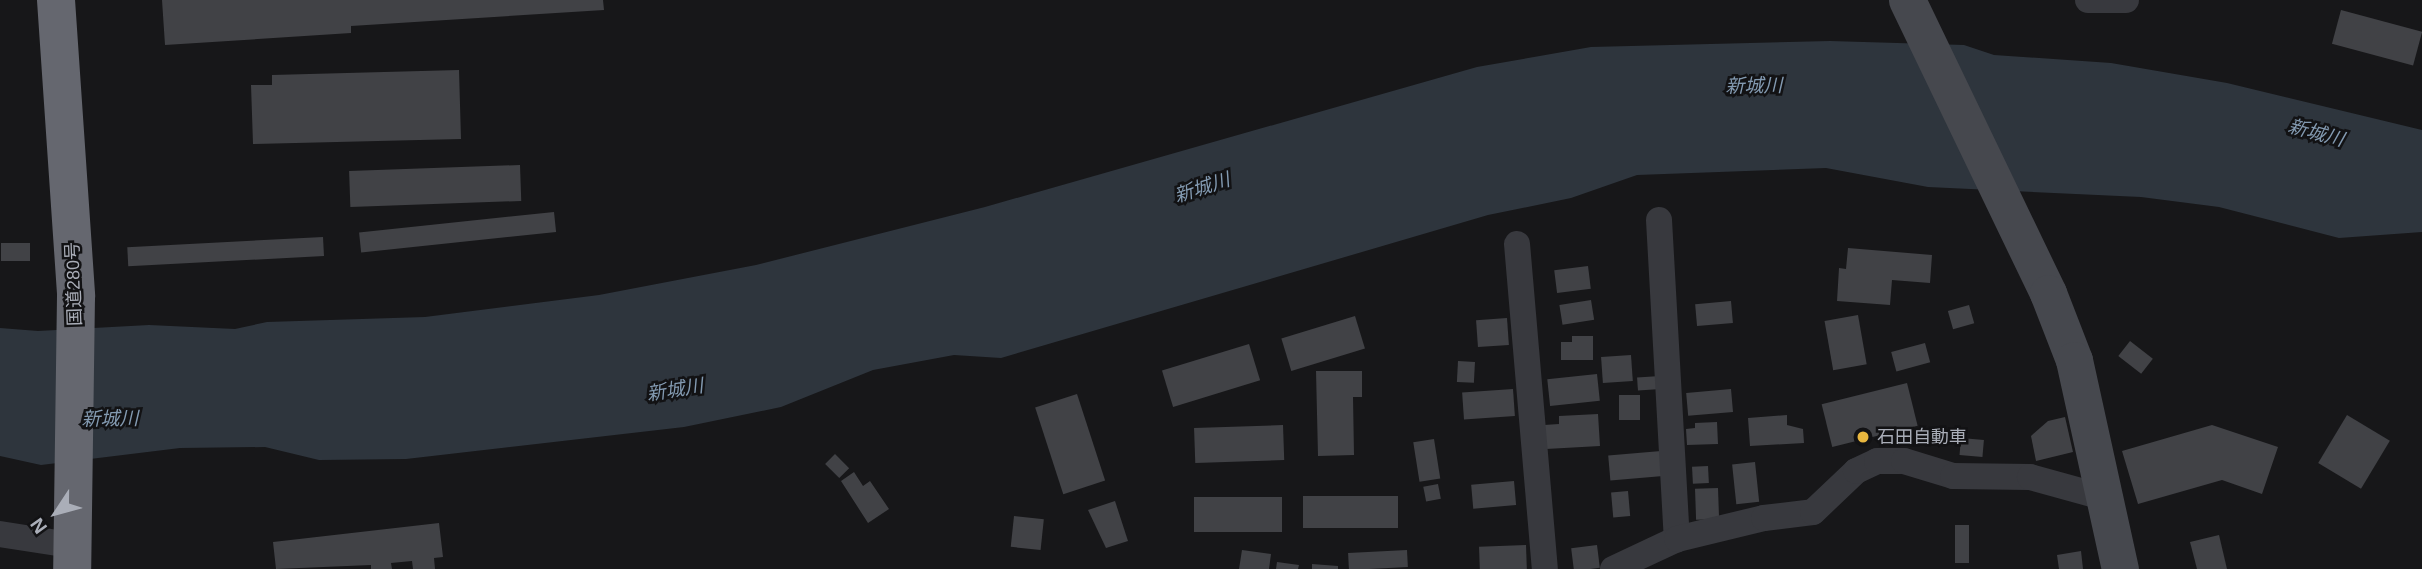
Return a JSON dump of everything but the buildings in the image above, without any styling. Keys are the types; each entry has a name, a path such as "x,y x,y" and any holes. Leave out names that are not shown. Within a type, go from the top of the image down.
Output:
{"highway":[{"name":"国道280号","path":"56,0 76,296 71,557"}],"street":[{"path":"2088,0 2126,0"},
{"path":"1912,9 2018,230 2074,360 2120,569"},
{"path":"1659,220 1677,539"},
{"path":"1517,244 1545,569"},
{"path":"1613,569 1677,539 1764,517 1813,512 1856,471 1877,461 1904,461 1952,476 2030,477 2106,498"},
{"path":"0,534 71,557"}],"water":[{"name":"新城川","path":"1830,41 1964,45 1994,55 2111,63 2227,83 2422,130 2422,232 2339,238 2219,207 2141,197 1928,187 1826,168 1637,175 1571,198 1488,215 1001,358 954,355 873,370 781,407 684,427 406,459 319,460 265,447 180,448 41,465 0,456 0,328 38,331 149,325 235,329 267,322 425,317 599,295 756,265 985,207 1477,67 1591,47"}],"place":[{"name":"石田自動車","path":"1863,437"}]}
